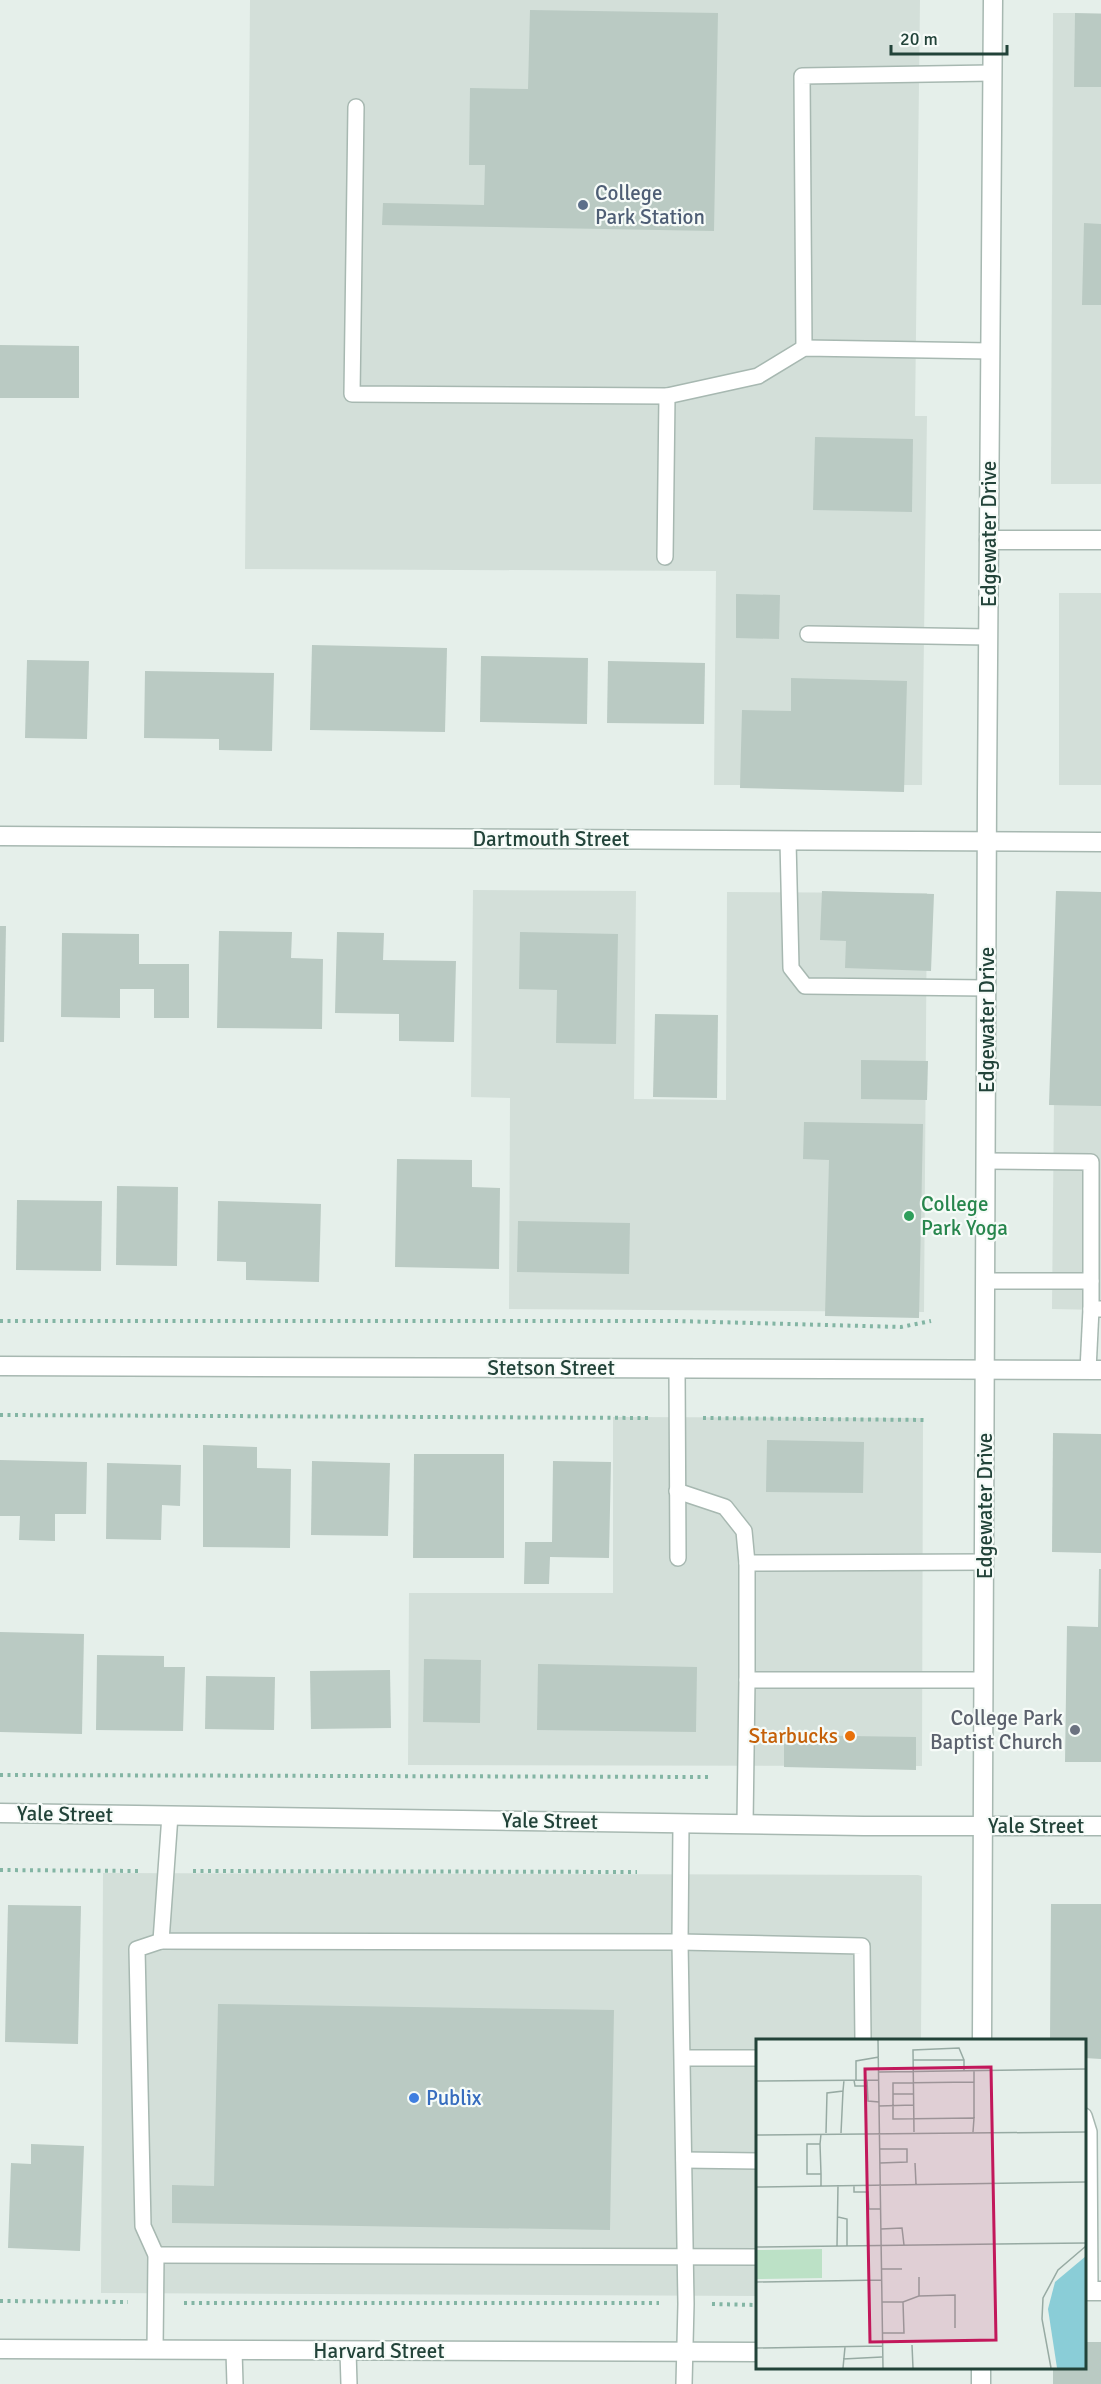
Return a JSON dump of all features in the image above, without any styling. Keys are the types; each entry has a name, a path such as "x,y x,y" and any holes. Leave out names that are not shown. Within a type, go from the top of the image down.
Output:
{"street":[{"name":"Edgewater Drive","path":"982,2039 993,0"},
{"path":"989,540 1101,540"},
{"name":"Dartmouth Street","path":"0,836 1101,842"},
{"name":"Stetson Street","path":"0,1366 1095,1370"},
{"name":"Yale Street","path":"0,1813 681,1824 1101,1826"},
{"name":"Harvard Street","path":"0,2349 756,2352"}],"lane":[{"path":"804,348 802,76 992,72"},
{"path":"356,107 352,394 667,396 758,376 804,348 990,351"},
{"path":"665,557 667,396"},
{"path":"808,634 988,637"},
{"path":"788,841 791,968 805,986 987,988"},
{"path":"986,1161 1091,1162 1091,1281 1096,1309 1095,1370"},
{"path":"986,1281 1091,1281"},
{"path":"677,1369 678,1558"},
{"path":"677,1491 725,1507 744,1531 747,1563 745,1824"},
{"path":"747,1563 985,1562"},
{"path":"747,1680 984,1680"},
{"path":"161,1941 170,1815"},
{"path":"681,1824 680,1942 687,2352 684,2384"},
{"path":"155,2350 156,2255 143,2226 137,1949 161,1941 680,1942 862,1946 862,2039"},
{"path":"683,2058 756,2058"},
{"path":"1086,2122 1089,2132 1096,2235 1092,2291"},
{"path":"684,2160 756,2161"},
{"path":"156,2255 756,2257"},
{"path":"234,2351 235,2384"},
{"path":"348,2351 350,2384"}],"path":[{"path":"0,1320 688,1321 901,1327 931,1321"},
{"path":"0,1415 928,1420"},
{"path":"0,1775 711,1778"},
{"path":"0,1870 637,1872"},
{"path":"0,2301 756,2305"}],"shaded area":[{"path":"250,0 920,0 915,416 927,416 922,785 714,785 716,571 245,569"},
{"path":"1053,13 1101,13 1101,484 1051,484"},
{"path":"1059,593 1101,593 1101,785 1059,785"},
{"path":"473,890 636,891 634,1099 726,1100 727,892 927,893 924,1312 509,1309 510,1098 471,1097"},
{"path":"1056,891 1101,892 1101,1310 1052,1309"},
{"path":"613,1417 923,1418 922,1766 408,1765 409,1593 613,1593"},
{"path":"103,1873 922,1876 921,2039 756,2039 756,2296 101,2293"}],"building":[{"path":"530,10 718,13 714,231 382,225 383,203 484,205 485,165 469,165 470,88 528,89"},
{"path":"1075,13 1101,14 1101,87 1074,87"},
{"path":"1084,223 1101,224 1101,305 1082,305"},
{"path":"0,345 79,346 79,398 0,398"},
{"path":"815,437 913,439 912,512 813,510"},
{"path":"736,594 780,595 779,639 736,638"},
{"path":"312,645 447,648 445,732 310,730"},
{"path":"481,656 588,658 587,724 480,722"},
{"path":"27,660 89,661 87,739 25,738"},
{"path":"608,661 705,663 704,724 607,723"},
{"path":"145,671 274,673 272,751 219,750 219,739 144,738"},
{"path":"791,678 907,681 904,792 740,788 742,710 791,711"},
{"path":"822,891 934,894 931,971 845,968 846,941 820,940"},
{"path":"1056,891 1101,892 1101,1106 1049,1105"},
{"path":"0,926 6,926 4,1042 0,1042"},
{"path":"219,931 292,932 291,958 323,959 322,1029 217,1028"},
{"path":"337,932 384,933 383,960 456,961 454,1042 399,1041 399,1014 335,1013"},
{"path":"520,932 618,934 616,1044 556,1043 557,990 519,989"},
{"path":"62,933 139,934 139,964 189,964 189,1018 154,1018 154,989 120,989 120,1018 61,1017"},
{"path":"655,1014 718,1015 717,1098 653,1097"},
{"path":"861,1060 928,1061 927,1100 861,1099"},
{"path":"804,1122 923,1124 919,1318 825,1316 829,1160 803,1159"},
{"path":"397,1159 472,1160 472,1187 500,1188 499,1269 395,1267"},
{"path":"117,1186 178,1187 177,1266 116,1265"},
{"path":"17,1200 102,1201 101,1271 16,1270"},
{"path":"218,1201 321,1204 319,1282 246,1280 246,1262 217,1261"},
{"path":"518,1221 630,1223 629,1274 517,1272"},
{"path":"1053,1433 1101,1434 1101,1553 1052,1552"},
{"path":"767,1440 864,1442 863,1493 766,1492"},
{"path":"203,1445 257,1447 257,1468 291,1469 290,1548 203,1547"},
{"path":"414,1454 504,1454 504,1558 413,1558"},
{"path":"0,1460 87,1462 86,1514 55,1514 55,1541 19,1540 20,1516 0,1516"},
{"path":"312,1461 390,1463 388,1536 311,1535"},
{"path":"553,1461 611,1462 609,1558 550,1557 549,1584 524,1584 525,1542 552,1542"},
{"path":"107,1463 181,1465 180,1506 162,1505 161,1540 106,1539"},
{"path":"1099,1569 1101,1569 1101,1762 1065,1762 1067,1626 1098,1627"},
{"path":"0,1632 84,1634 82,1734 0,1732"},
{"path":"97,1655 164,1656 164,1667 185,1667 183,1731 96,1730"},
{"path":"424,1659 481,1660 480,1723 423,1722"},
{"path":"538,1664 697,1667 696,1732 537,1730"},
{"path":"390,1670 391,1728 311,1729 310,1671"},
{"path":"206,1676 275,1677 274,1730 205,1729"},
{"path":"784,1735 916,1737 916,1770 784,1767"},
{"path":"1051,1904 1101,1904 1101,2059 1086,2058 1086,2039 1050,2039"},
{"path":"8,1905 81,1906 78,2044 5,2042"},
{"name":"Publix","path":"218,2004 614,2010 610,2230 172,2223 172,2185 214,2186"},
{"path":"31,2144 84,2146 80,2251 8,2248 11,2163 31,2164"},
{"path":"1086,2342 1101,2342 1101,2384 1053,2384 1053,2369 1086,2369"}],"place":[{"name":"College Park Station","path":"583,205"},
{"name":"College Park Yoga","path":"909,1216"},
{"name":"College Park Baptist Church","path":"1075,1730"},
{"name":"Starbucks","path":"850,1736"},
{"name":"Publix","path":"414,2098"}]}
